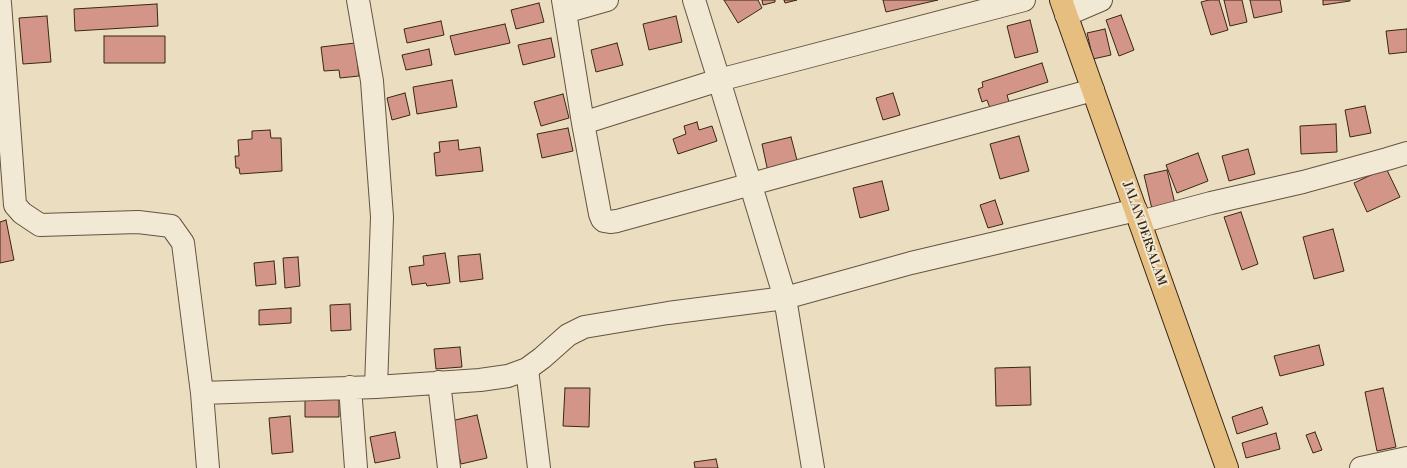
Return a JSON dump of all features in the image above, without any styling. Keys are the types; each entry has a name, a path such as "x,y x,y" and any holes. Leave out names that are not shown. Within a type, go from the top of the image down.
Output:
{"main road":[{"name":"JALAN DERSALAM","path":"1064,7 1227,468"}],"street":[{"path":"358,0 372,81 382,217 376,387"},
{"path":"607,0 564,6 583,123 600,214 604,221 617,220 1093,90"},
{"path":"694,0 785,298 814,468"},
{"path":"583,123 719,80 1024,0"},
{"path":"1064,7 1101,0"},
{"path":"0,3 7,205 40,224 138,222 171,226 183,243 202,393 208,468"},
{"path":"202,393 376,387 480,380 508,376 527,369 568,335 584,327 668,313 785,298 911,263 1138,216 1211,203 1303,182 1407,153"},
{"path":"527,369 540,468"},
{"path":"439,382 449,468"},
{"path":"350,387 356,468"},
{"path":"1361,468 1407,458"}],"building":[{"path":"724,0 758,0 762,8 738,23"},
{"path":"762,0 775,0 775,2 763,5"},
{"path":"784,0 797,0 785,3"},
{"path":"883,0 938,0 886,12"},
{"path":"1219,0 1228,30 1211,35 1201,2"},
{"path":"1224,0 1242,0 1247,22 1230,26"},
{"path":"1250,0 1280,0 1282,12 1254,18"},
{"path":"1323,0 1350,0 1350,1 1323,5"},
{"path":"539,3 544,22 516,29 511,10"},
{"path":"157,4 158,26 75,31 74,9"},
{"path":"1121,15 1134,50 1119,56 1106,20"},
{"path":"47,16 51,62 23,64 19,18"},
{"path":"676,16 682,42 649,50 643,24"},
{"path":"1030,20 1038,52 1015,58 1007,26"},
{"path":"441,21 444,35 407,43 404,29"},
{"path":"505,24 510,43 455,55 450,36"},
{"path":"1105,29 1111,55 1093,59 1087,33"},
{"path":"1407,29 1407,52 1389,54 1386,31"},
{"path":"104,36 165,36 165,63 104,63"},
{"path":"551,38 555,57 523,65 518,45"},
{"path":"355,43 359,76 340,78 339,70 324,71 321,47"},
{"path":"617,43 623,65 596,72 591,50"},
{"path":"429,49 432,65 406,70 402,55"},
{"path":"1042,63 1048,82 1007,95 1009,102 990,108 987,100 982,102 978,89 983,87 982,82"},
{"path":"452,80 457,107 417,114 413,87"},
{"path":"405,93 410,115 392,120 387,98"},
{"path":"893,93 900,115 883,120 876,98"},
{"path":"563,94 569,118 541,126 534,102"},
{"path":"1365,106 1371,133 1350,137 1345,110"},
{"path":"697,122 699,130 712,126 717,141 678,154 673,139 686,134 684,126"},
{"path":"1336,124 1337,152 1301,154 1300,126"},
{"path":"568,128 573,151 542,158 537,134"},
{"path":"270,130 271,138 281,138 282,171 240,174 239,168 236,168 235,156 239,156 238,140 252,139 252,131"},
{"path":"1019,136 1029,171 1000,179 990,144"},
{"path":"791,137 798,164 768,172 762,144"},
{"path":"458,140 459,150 480,147 483,171 436,176 434,153 440,152 439,142"},
{"path":"1248,149 1255,174 1229,181 1222,156"},
{"path":"1198,153 1208,181 1177,193 1166,165"},
{"path":"1386,168 1400,197 1367,212 1354,183"},
{"path":"1167,170 1175,204 1152,209 1144,175"},
{"path":"882,181 889,210 860,218 853,188"},
{"path":"995,200 1003,224 988,228 980,205"},
{"path":"1241,212 1258,264 1242,270 1224,217"},
{"path":"6,220 14,260 0,263 0,222"},
{"path":"1333,229 1344,271 1314,279 1303,237"},
{"path":"445,253 450,283 427,286 426,283 412,285 409,267 424,265 423,256"},
{"path":"480,254 483,279 460,282 458,256"},
{"path":"298,257 300,286 285,288 283,258"},
{"path":"274,261 276,284 256,286 254,263"},
{"path":"350,304 351,330 331,331 330,305"},
{"path":"291,308 291,323 259,325 259,310"},
{"path":"1319,345 1324,365 1280,376 1274,356"},
{"path":"460,347 462,367 436,369 434,349"},
{"path":"1030,367 1031,405 996,406 995,368"},
{"path":"565,388 590,388 589,427 563,426"},
{"path":"1383,388 1396,447 1377,451 1365,392"},
{"path":"305,397 339,397 339,417 305,417"},
{"path":"1262,407 1268,424 1237,434 1232,417"},
{"path":"477,415 487,458 461,464 451,421"},
{"path":"290,416 293,452 272,454 269,418"},
{"path":"395,432 400,458 375,463 370,437"},
{"path":"1315,432 1322,450 1313,453 1306,435"},
{"path":"1276,433 1280,449 1246,458 1242,443"},
{"path":"716,459 718,468 695,468 694,462"}]}
